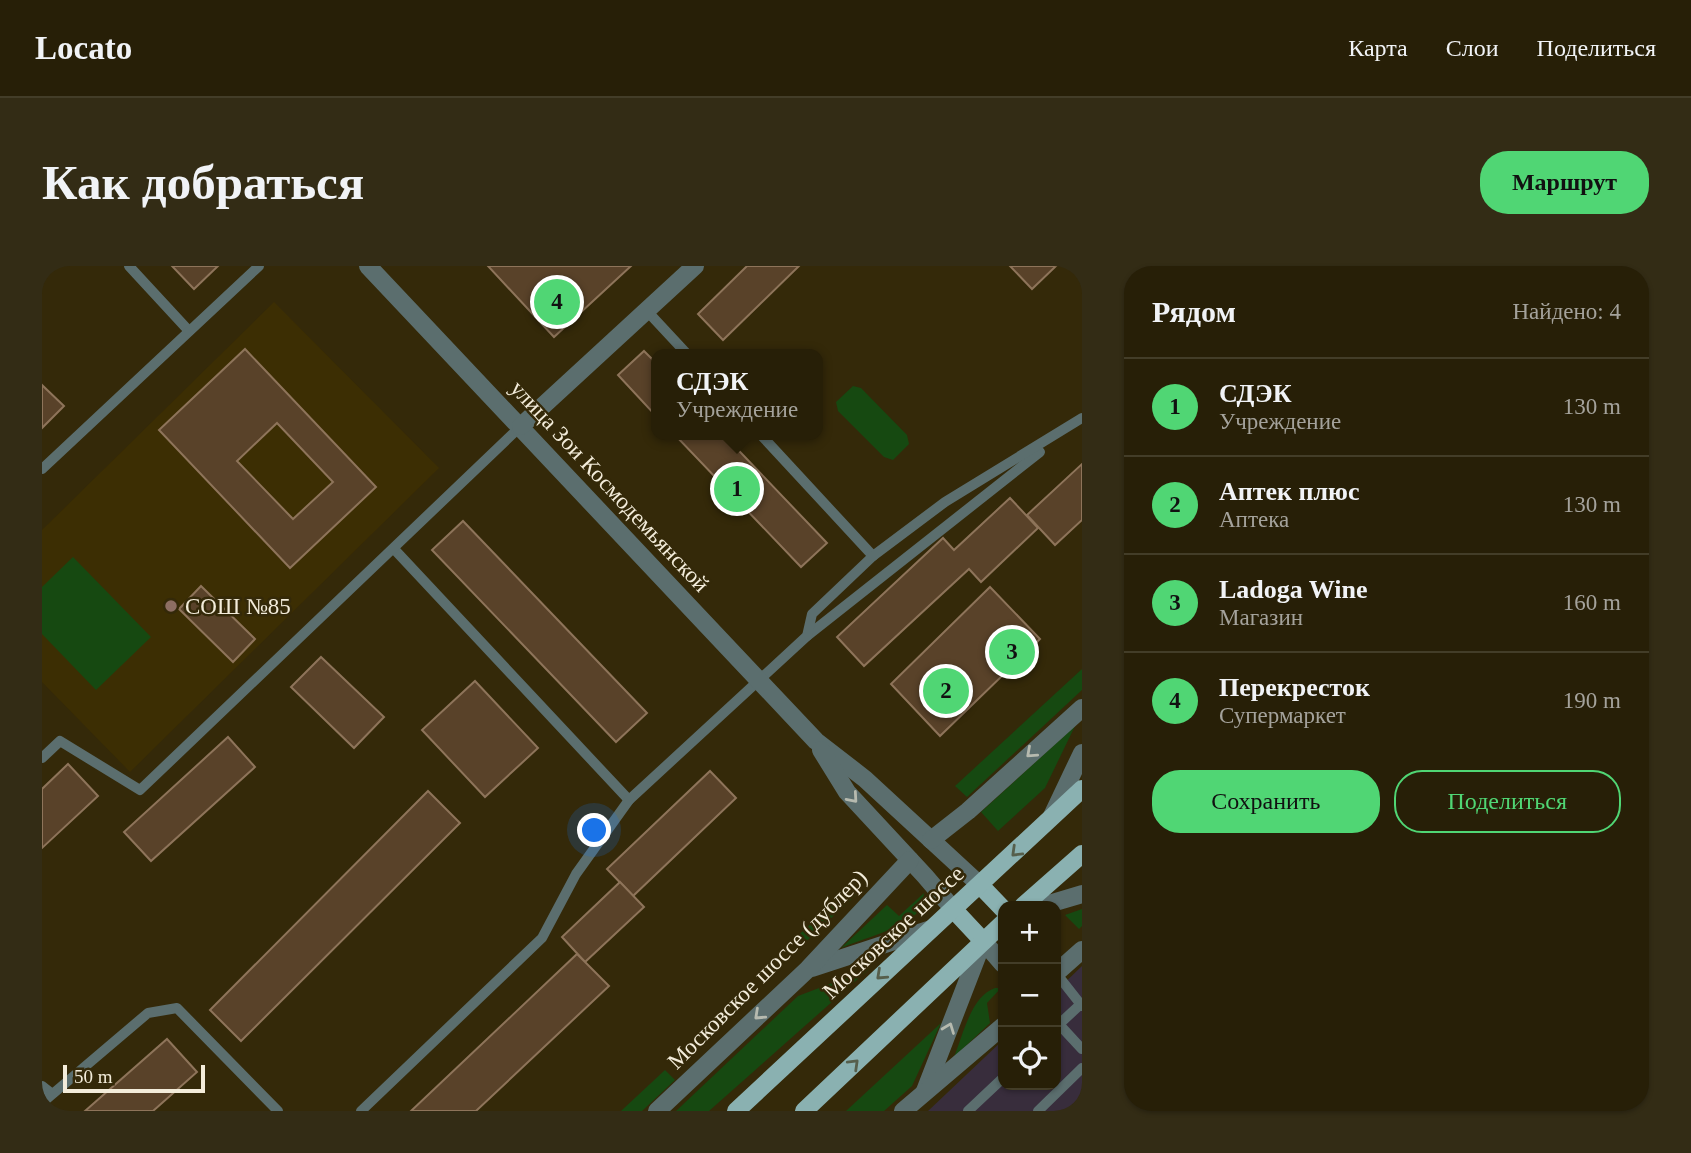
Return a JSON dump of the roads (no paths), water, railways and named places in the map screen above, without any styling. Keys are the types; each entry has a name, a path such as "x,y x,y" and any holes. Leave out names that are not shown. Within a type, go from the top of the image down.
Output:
{"main road":[{"name":"Московское шоссе","path":"736,1111 1082,789"},
{"path":"1029,901 1082,854"},
{"name":"улица Зои Космодемьянской","path":"980,885 998,904"},
{"name":"улица Зои Космодемьянской","path":"954,910 983,940"},
{"path":"804,1111 998,927"}],"street":[{"name":"улица Зои Космодемьянской","path":"368,266 816,741 865,779 980,885"},
{"path":"521,426 695,266"},
{"path":"931,840 968,811 1082,708"},
{"name":"улица Зои Космодемьянской","path":"816,741 847,792 954,910"},
{"path":"1051,818 1082,752"},
{"name":"Московское шоссе (дублер)","path":"657,1111 808,969 910,860"},
{"path":"1059,901 1082,894"},
{"path":"808,969 931,929"},
{"name":"улица Зои Космодемьянской","path":"983,940 998,958"},
{"path":"925,1091 983,940"},
{"path":"1061,969 1082,950"},
{"path":"903,1111 1002,1027"}],"lane":[{"path":"129,266 189,331"},
{"path":"42,469 259,266"},
{"path":"647,310 682,349"},
{"path":"807,636 812,614 873,556 945,502 1079,421"},
{"path":"361,1111 542,938 576,874 629,800 807,636 1079,421"},
{"path":"42,758 60,741 139,790 521,426"},
{"path":"766,440 873,556"},
{"path":"394,549 629,800"},
{"path":"1061,979 1082,1004 1061,1021"},
{"path":"42,1103 148,1013 177,1008 278,1111"},
{"path":"1060,1027 1082,1049"},
{"path":"1038,1111 1082,1068"},
{"path":"968,1111 998,1083"},
{"path":"42,1086 51,1093"}],"place":[{"name":"Перекресток","path":"557,302"},
{"name":"СДЭК","path":"737,489"},
{"name":"СОШ №85","path":"171,606"},
{"name":"Ladoga Wine","path":"1012,652"},
{"name":"Аптек плюс","path":"946,691"}]}
